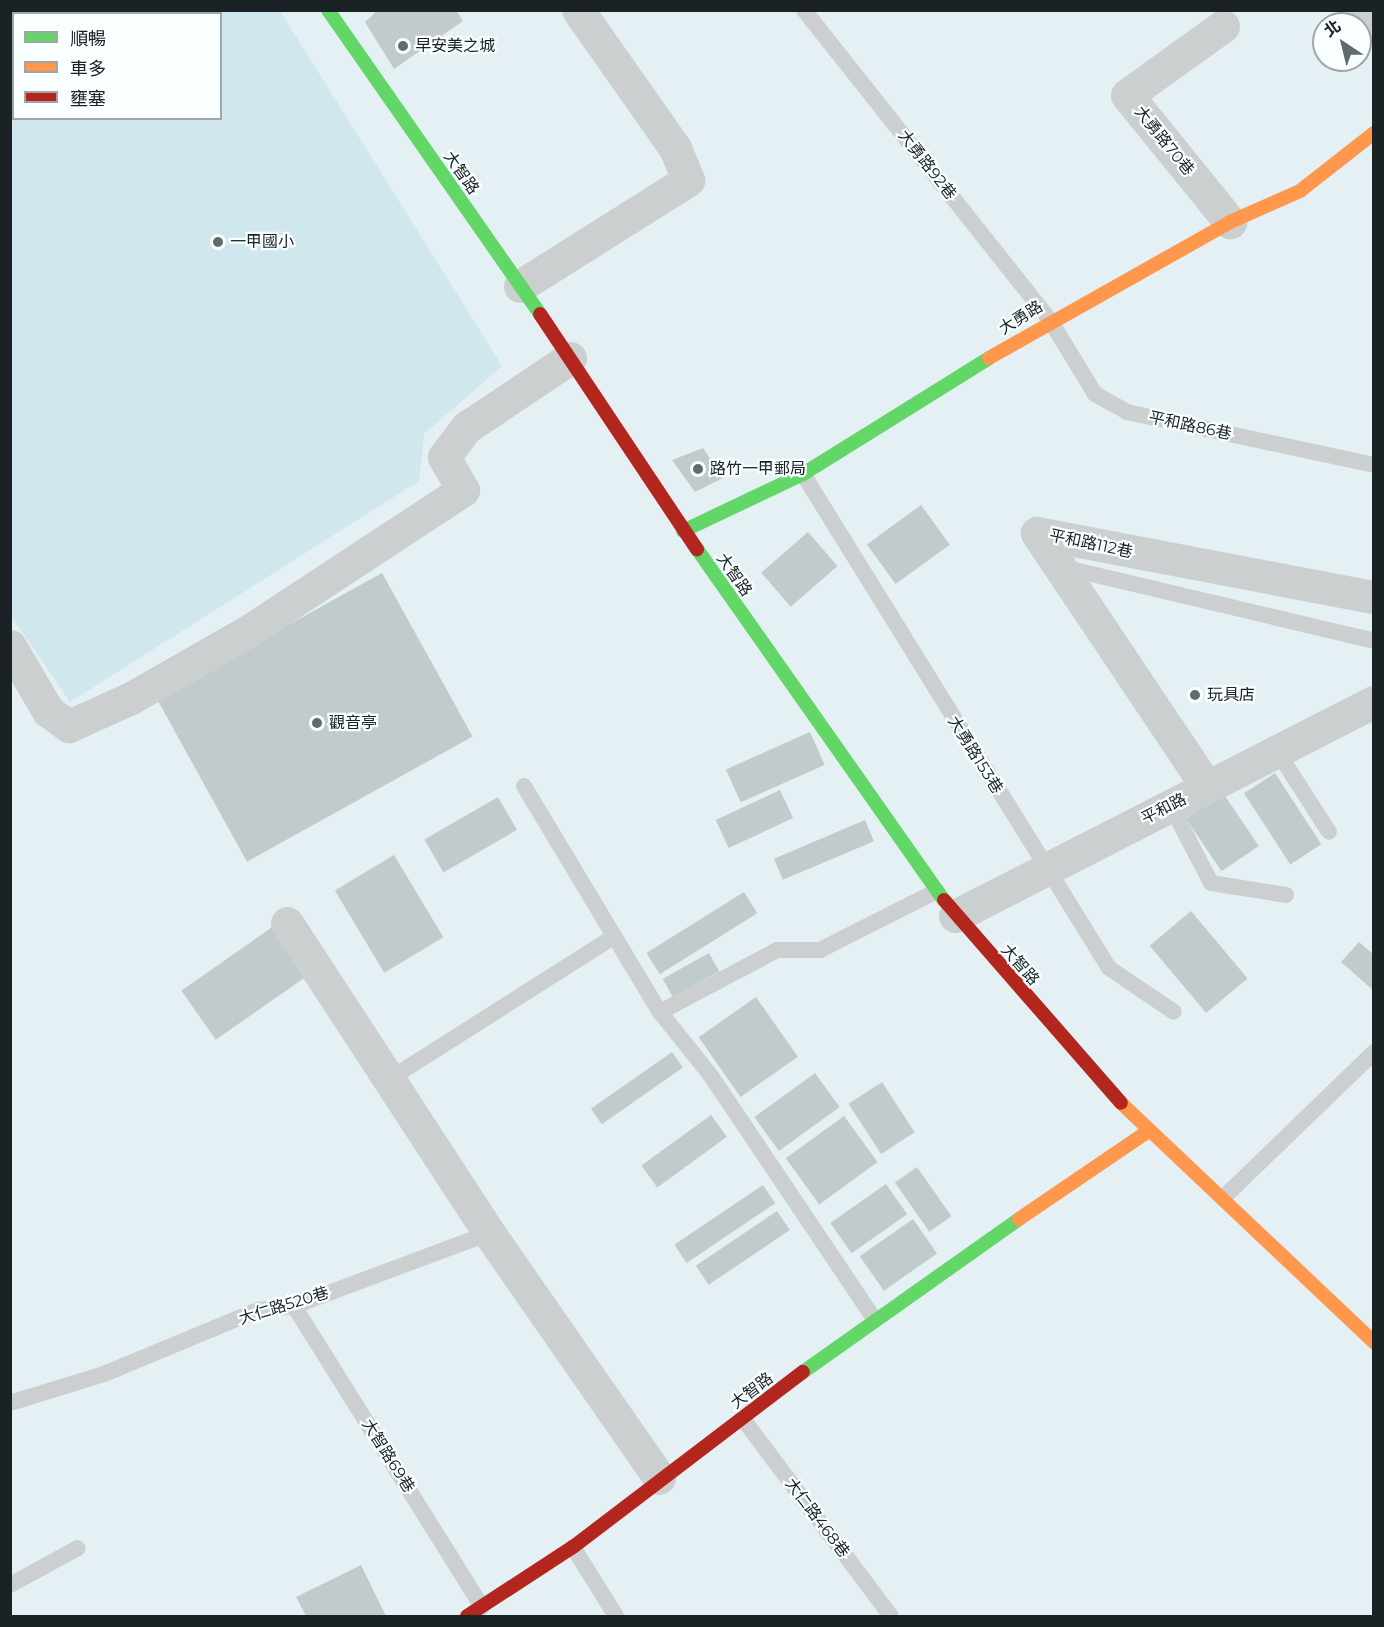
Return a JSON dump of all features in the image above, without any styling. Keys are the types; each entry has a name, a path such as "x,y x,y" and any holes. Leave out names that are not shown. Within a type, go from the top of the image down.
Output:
{"street":[{"name":"大智路","path":"328,10 570,358 683,531 946,904 1147,1132 1223,1198 1374,1342"},
{"path":"520,286 688,180 675,148 578,10"},
{"path":"1360,10 1374,28"},
{"name":"大勇路70巷","path":"1230,222 1127,95 1233,17"},
{"name":"大勇路","path":"683,531 803,474 1050,320 1230,222 1300,191 1374,133"},
{"path":"10,646 48,711 69,726 131,698 250,630 463,490 444,457 467,427 570,358"},
{"name":"平和路112巷","path":"1207,787 1037,533 1374,597"},
{"name":"平和路","path":"946,904 1048,870 1374,702"},
{"path":"287,923 489,1233 659,1478"},
{"name":"大智路","path":"467,1617 573,1547 659,1478 743,1419 874,1319 1147,1132"}],"lane":[{"name":"大勇路92巷","path":"804,10 1050,320"},
{"name":"平和路86巷","path":"1050,320 1095,393 1127,412 1374,465"},
{"name":"大勇路153巷","path":"803,474 1109,968 1174,1012"},
{"path":"1058,566 1374,641"},
{"path":"1277,752 1329,832"},
{"path":"524,786 612,938 660,1012 711,1076 874,1319"},
{"path":"1171,806 1211,883 1286,895"},
{"path":"660,1012 777,950 820,950 946,904"},
{"path":"388,1080 612,938"},
{"path":"1223,1198 1374,1052"},
{"name":"大仁路520巷","path":"10,1402 104,1374 258,1310 294,1306 489,1233"},
{"name":"大智路69巷","path":"294,1306 482,1607"},
{"name":"大仁路468巷","path":"743,1419 891,1617"},
{"path":"573,1547 616,1617"},
{"path":"10,1585 78,1548"}],"shaded area":[{"name":"一甲國小","path":"11,11 280,11 502,366 424,434 419,481 70,702 11,616"}],"building":[{"name":"早安美之城","path":"378,10 456,10 463,21 394,69 365,22"},
{"name":"路竹一甲郵局","path":"703,448 723,478 695,492 672,460"},
{"path":"921,505 950,545 896,584 867,544"},
{"path":"808,532 838,566 791,607 761,573"},
{"name":"觀音亭","path":"382,573 473,737 247,862 156,698"},
{"path":"810,732 825,765 741,802 726,769"},
{"path":"1275,773 1321,844 1290,864 1244,793"},
{"path":"780,790 793,818 729,848 716,820"},
{"path":"1223,793 1259,846 1221,871 1186,818"},
{"path":"498,797 517,830 443,872 424,840"},
{"path":"865,820 874,841 783,880 774,859"},
{"path":"394,855 443,937 384,973 335,891"},
{"path":"744,892 757,913 660,974 646,953"},
{"path":"1191,911 1248,978 1206,1013 1150,946"},
{"path":"278,923 312,972 216,1040 181,991"},
{"path":"1359,942 1374,955 1374,991 1341,962"},
{"path":"709,953 719,971 673,997 663,979"},
{"path":"756,997 798,1057 741,1097 699,1037"},
{"path":"672,1052 683,1068 602,1124 591,1109"},
{"path":"815,1073 840,1107 779,1151 754,1117"},
{"path":"882,1082 915,1132 881,1154 848,1104"},
{"path":"711,1115 727,1137 657,1187 641,1166"},
{"path":"844,1116 878,1162 819,1204 786,1158"},
{"path":"917,1167 951,1216 929,1232 895,1182"},
{"path":"886,1184 907,1214 852,1253 830,1223"},
{"path":"763,1185 775,1203 687,1263 674,1245"},
{"path":"777,1211 790,1230 709,1285 696,1266"},
{"path":"913,1219 937,1253 884,1291 860,1256"},
{"path":"361,1565 386,1616 306,1616 296,1597"}],"traffic: fast":[{"path":"328,10 540,314"},
{"path":"683,531 803,474 989,358"},
{"path":"697,549 944,900"},
{"path":"803,1372 1019,1219"}],"traffic: slow":[{"path":"989,358 1230,222 1300,191 1374,133"},
{"path":"1121,1103 1374,1342"},
{"path":"1019,1219 1147,1132"}],"traffic: jam":[{"path":"540,314 697,549"},
{"path":"944,900 1121,1103"},
{"path":"467,1616 573,1547 803,1372"}],"place":[{"name":"早安美之城","path":"403,46"},
{"name":"一甲國小","path":"218,242"},
{"name":"路竹一甲郵局","path":"698,469"},
{"name":"玩具店","path":"1195,695"},
{"name":"觀音亭","path":"317,723"}]}
